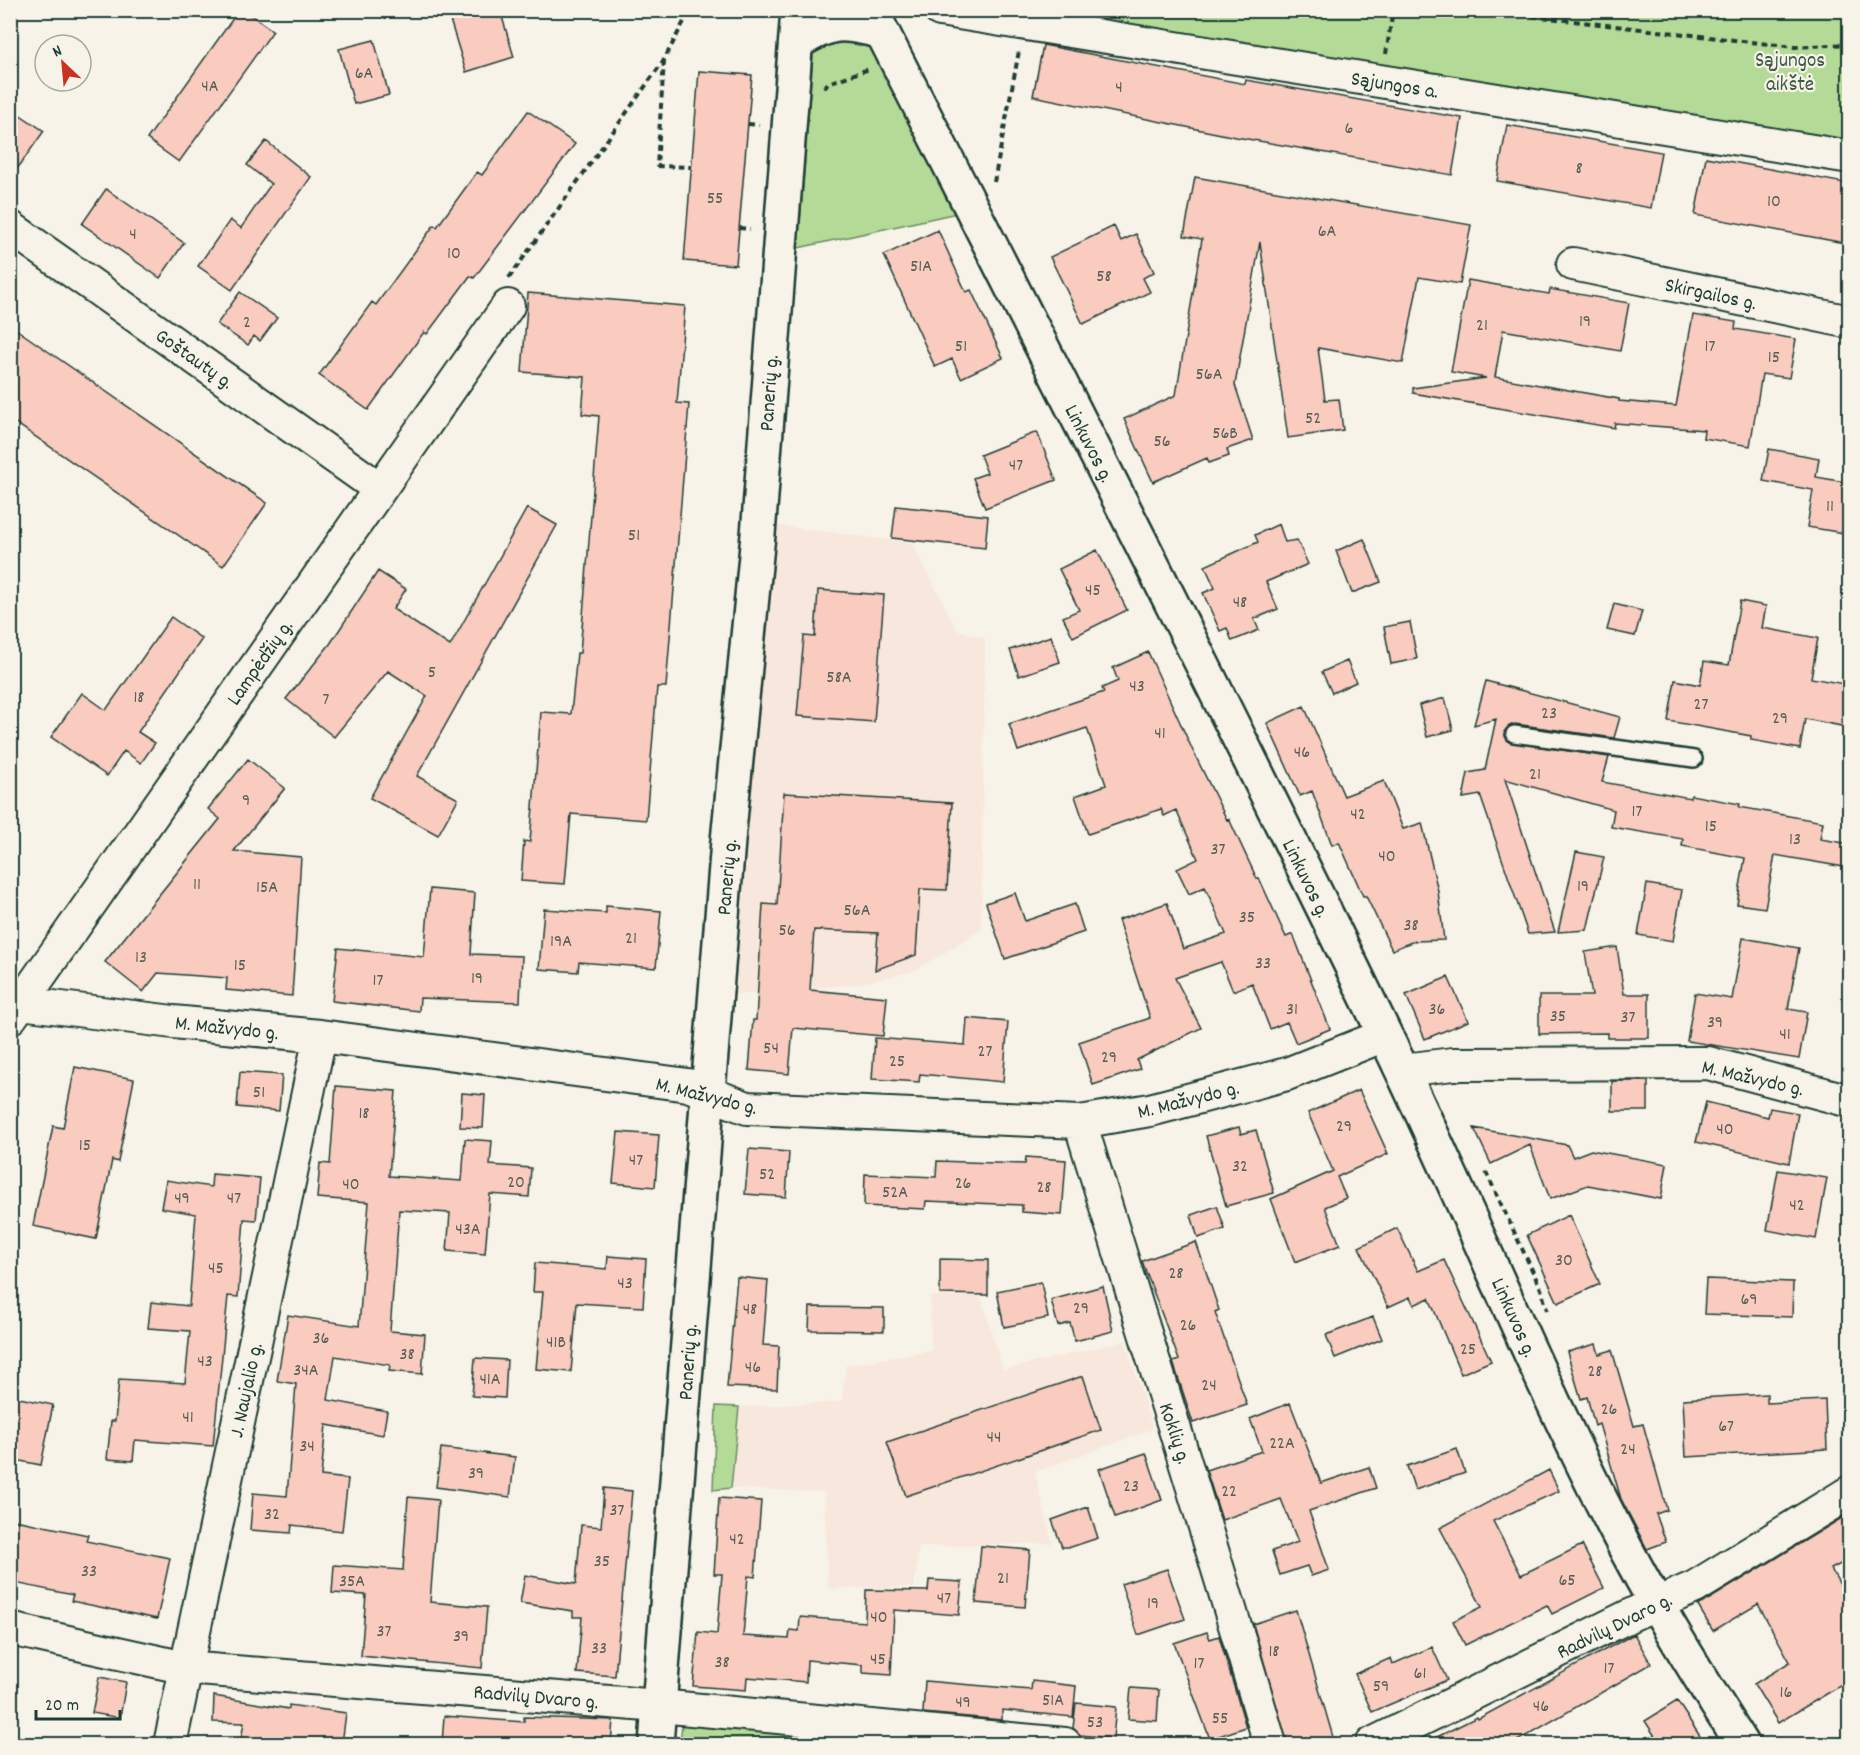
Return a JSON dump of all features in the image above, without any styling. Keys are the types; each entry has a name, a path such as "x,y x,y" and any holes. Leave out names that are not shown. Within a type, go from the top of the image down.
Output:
{"street":[{"name":"Panerių g.","path":"656,1744 708,1093 758,535 798,10"},
{"name":"Sąjungos a.","path":"940,10 1850,157"},
{"path":"796,43 832,24 876,21"},
{"name":"Linkuvos g.","path":"876,21 1213,686 1385,1035 1528,1348 1613,1525 1657,1605 1742,1744"},
{"name":"Goštautų g.","path":"10,227 380,489"},
{"name":"Skirgailos g.","path":"1573,264 1850,322"},
{"name":"Lampėdžių g.","path":"16,1011 508,306"},
{"name":"M. Mažvydo g.","path":"16,1011 173,1022 320,1036 688,1085 747,1108 1080,1122 1150,1110 1287,1074 1385,1035"},
{"name":"J. Naujalio g.","path":"170,1744 320,1036"},
{"name":"M. Mažvydo g.","path":"1404,1074 1420,1068 1453,1064 1708,1063 1850,1101"},
{"name":"Koklių g.","path":"1080,1122 1148,1348 1214,1549 1270,1744"},
{"name":"Radvilų Dvaro g.","path":"1372,1744 1695,1587 1850,1492"},
{"name":"Radvilų Dvaro g.","path":"10,1629 186,1668 659,1706 935,1738 1065,1744"}],"lane":[{"path":"1514,734 1694,759"}],"path":[{"path":"690,10 664,60 657,166 691,167"},
{"path":"1382,82 1393,10"},
{"path":"1480,10 1794,47 1850,44"},
{"path":"993,189 1024,24"}],"shaded area":[{"path":"774,525 912,543 957,630 985,638 981,930 914,971 857,984 735,995"},
{"path":"930,1296 981,1297 1003,1370 1125,1341 1153,1429 1035,1472 1052,1543 919,1547 914,1587 828,1589 824,1492 731,1488 739,1407 842,1402 846,1365 931,1351"}],"green space":[{"name":"Sąjungos aikštė","path":"1021,11 1849,11 1849,141"},
{"path":"832,34 871,46 957,213 798,248 813,55 816,47"},
{"path":"716,1406 739,1407 731,1488 713,1490"},
{"path":"682,1723 792,1731 791,1744 680,1744"}],"building":[{"path":"239,10 244,10 273,31 179,162 147,139"},
{"path":"447,10 500,10 514,57 466,72"},
{"path":"374,40 389,95 354,104 339,49"},
{"path":"1043,45 1245,84 1246,80 1462,118 1452,175 1236,137 1033,96"},
{"path":"699,71 752,75 736,265 684,261"},
{"path":"10,108 44,131 10,179"},
{"path":"528,111 575,144 474,278 470,276 427,334 424,332 368,410 319,375 372,302 376,305 434,225 437,227 477,172 482,175"},
{"path":"1507,125 1661,152 1651,208 1497,181"},
{"path":"266,141 311,177 232,290 198,266 230,220 241,228 271,184 247,165"},
{"path":"1706,157 1850,184 1850,244 1695,215"},
{"path":"1195,177 1471,225 1460,284 1419,277 1403,363 1318,348 1325,400 1339,399 1343,430 1288,438 1260,242 1235,385 1253,440 1227,449 1229,456 1209,463 1207,458 1153,482 1124,419 1176,395 1202,239 1184,236"},
{"path":"106,189 184,243 160,278 82,224"},
{"path":"1114,226 1121,241 1136,234 1154,272 1143,278 1150,292 1083,324 1050,257"},
{"path":"938,230 966,292 971,290 1003,358 961,378 952,359 935,367 884,255"},
{"path":"1468,280 1549,294 1550,289 1629,303 1620,351 1503,330 1495,377 1619,399 1619,401 1676,406 1693,315 1736,322 1735,329 1796,339 1789,378 1762,374 1750,446 1703,438 1704,430 1615,423 1614,428 1413,393 1413,388 1486,378 1451,372"},
{"path":"240,292 277,318 260,341 254,336 248,345 217,324"},
{"path":"528,293 685,306 677,403 689,404 666,687 657,687 646,820 571,814 565,884 521,881 524,841 530,842 541,712 571,714 577,653 580,653 599,416 582,414 585,377 522,372"},
{"path":"10,325 267,503 223,566 10,419"},
{"path":"1037,432 1056,480 985,508 973,478 987,473 980,455"},
{"path":"1769,449 1819,458 1816,477 1850,483 1850,534 1807,527 1813,490 1763,481"},
{"path":"896,506 988,516 985,548 892,538"},
{"path":"527,508 557,525 417,776 458,799 438,835 370,798 427,696 388,671 334,737 286,699 330,644 378,571 406,589 393,609 450,646"},
{"path":"1279,524 1285,542 1297,540 1308,564 1266,582 1278,609 1254,619 1259,630 1232,641 1227,628 1220,631 1203,593 1215,588 1205,566 1258,542 1255,535"},
{"path":"1364,539 1381,582 1352,593 1336,551"},
{"path":"1097,550 1127,610 1073,637 1063,617 1079,610 1059,569"},
{"path":"818,590 884,595 874,722 797,716 804,636 815,637"},
{"path":"1740,601 1766,606 1762,628 1818,638 1811,678 1850,685 1847,727 1805,719 1800,749 1751,740 1751,736 1668,721 1675,680 1700,685 1704,661 1729,665"},
{"path":"1614,604 1642,611 1635,636 1607,630"},
{"path":"171,617 202,639 138,732 155,743 141,763 124,751 107,776 51,737 82,693 106,710"},
{"path":"1410,622 1417,659 1391,664 1384,627"},
{"path":"1051,636 1060,662 1019,676 1010,650"},
{"path":"1148,652 1193,751 1257,879 1259,878 1286,937 1293,934 1330,1029 1296,1043 1287,1022 1270,1029 1252,983 1233,991 1221,962 1175,978 1201,1028 1137,1060 1140,1069 1093,1085 1079,1042 1150,1018 1118,920 1167,903 1183,949 1226,934 1205,887 1189,894 1177,869 1198,859 1176,810 1164,816 1161,809 1088,834 1075,796 1106,785 1087,728 1018,751 1009,724 1104,692 1102,688 1118,681 1113,668"},
{"path":"1347,661 1356,682 1332,693 1322,672"},
{"path":"1486,681 1620,717 1614,738 1515,724 1504,732 1509,742 1609,757 1602,782 1690,798 1691,795 1740,804 1739,807 1823,822 1820,839 1850,844 1850,868 1775,855 1765,908 1737,904 1745,858 1682,846 1683,839 1611,827 1614,810 1505,779 1555,932 1528,934 1480,795 1463,798 1468,773 1485,770 1496,719 1474,725"},
{"path":"1445,698 1453,730 1427,737 1419,705"},
{"path":"1304,706 1344,796 1384,781 1403,829 1422,823 1438,891 1444,940 1414,941 1392,950 1366,896 1363,896 1339,842 1332,845 1312,791 1300,796 1267,723"},
{"path":"248,759 285,788 234,851 301,857 292,996 226,990 227,978 158,973 143,992 105,962 220,819 208,809"},
{"path":"784,793 952,803 947,890 920,889 916,955 875,970 878,933 814,930 810,990 887,997 883,1036 793,1028 789,1074 749,1070 753,1020 756,1020 763,904 777,905"},
{"path":"1576,852 1604,857 1587,930 1558,932"},
{"path":"1647,884 1682,890 1673,941 1638,935"},
{"path":"430,889 475,893 471,954 522,956 520,1002 420,998 419,1011 332,1001 338,948 424,957"},
{"path":"1015,893 1025,921 1075,904 1084,932 1005,959 986,903"},
{"path":"606,906 661,911 656,968 579,962 578,972 539,969 544,909 606,913"},
{"path":"1743,938 1799,948 1788,1009 1807,1012 1799,1059 1687,1041 1695,993 1732,999"},
{"path":"1617,947 1624,994 1649,994 1649,1038 1607,1038 1607,1033 1539,1034 1539,996 1592,996 1585,952"},
{"path":"1448,977 1468,1021 1425,1039 1406,995"},
{"path":"967,1018 1008,1022 1003,1082 920,1074 919,1082 872,1079 875,1038 965,1045"},
{"path":"75,1067 134,1079 118,1162 112,1160 96,1239 33,1226 53,1126 63,1128"},
{"path":"240,1072 282,1075 279,1111 237,1107"},
{"path":"1612,1081 1648,1081 1648,1111 1612,1111"},
{"path":"336,1086 396,1091 389,1176 462,1181 465,1139 492,1141 490,1165 531,1168 529,1197 490,1194 485,1254 447,1251 450,1213 399,1210 390,1331 425,1334 422,1374 389,1371 390,1365 335,1356 328,1400 387,1411 383,1435 326,1425 321,1476 348,1479 342,1531 292,1525 291,1533 250,1530 253,1493 287,1496 296,1384 277,1381 288,1315 359,1326 369,1202 317,1198 320,1163 330,1164"},
{"path":"1359,1090 1388,1154 1337,1177 1346,1198 1325,1207 1340,1245 1295,1262 1271,1199 1333,1171 1308,1113"},
{"path":"462,1093 485,1095 483,1128 460,1127"},
{"path":"1706,1102 1768,1117 1770,1108 1798,1113 1789,1163 1696,1142"},
{"path":"1239,1127 1241,1134 1256,1130 1274,1193 1226,1206 1206,1136"},
{"path":"1474,1128 1567,1145 1573,1157 1591,1150 1667,1164 1661,1199 1588,1185 1550,1199 1530,1145 1491,1164"},
{"path":"618,1132 659,1135 655,1187 613,1183"},
{"path":"749,1149 789,1152 786,1197 745,1194"},
{"path":"1026,1157 1066,1160 1062,1215 1022,1212 1022,1205 926,1201 925,1209 864,1206 865,1174 936,1177 937,1161 1025,1164"},
{"path":"1778,1170 1827,1178 1816,1239 1767,1230"},
{"path":"212,1174 260,1178 256,1220 244,1219 238,1297 228,1296 213,1446 135,1440 133,1461 107,1459 111,1421 115,1421 119,1379 185,1383 190,1331 148,1328 151,1302 189,1306 196,1214 161,1208 166,1180 211,1187"},
{"path":"1217,1206 1225,1229 1198,1238 1191,1215"},
{"path":"1569,1215 1600,1284 1558,1303 1527,1235"},
{"path":"1397,1228 1418,1271 1444,1260 1491,1361 1461,1374 1429,1298 1414,1305 1410,1297 1388,1307 1359,1247"},
{"path":"1196,1242 1219,1310 1215,1312 1247,1405 1193,1423 1173,1362 1179,1360 1142,1261"},
{"path":"608,1256 646,1259 643,1307 577,1303 571,1372 536,1369 543,1292 533,1292 535,1263 607,1269"},
{"path":"940,1259 988,1260 988,1295 940,1294"},
{"path":"737,1277 768,1280 763,1345 779,1346 777,1389 727,1387"},
{"path":"1706,1279 1793,1282 1792,1317 1704,1314"},
{"path":"1041,1282 1048,1318 1004,1327 997,1291"},
{"path":"1103,1286 1113,1331 1075,1341 1070,1323 1058,1326 1051,1300"},
{"path":"810,1307 884,1308 884,1331 809,1330"},
{"path":"1373,1317 1382,1339 1335,1358 1326,1335"},
{"path":"1596,1344 1599,1354 1612,1350 1634,1426 1643,1424 1667,1510 1656,1514 1666,1542 1647,1549 1621,1499 1599,1424 1595,1426 1587,1397 1581,1399 1567,1352"},
{"path":"475,1358 507,1360 505,1398 472,1396"},
{"path":"1083,1376 1101,1430 906,1496 887,1442"},
{"path":"1767,1394 1767,1403 1825,1400 1827,1449 1686,1457 1683,1399"},
{"path":"10,1396 53,1405 41,1465 10,1459"},
{"path":"1290,1403 1321,1483 1369,1467 1376,1488 1309,1511 1329,1570 1311,1576 1307,1566 1280,1575 1272,1551 1298,1542 1281,1499 1222,1520 1206,1470 1262,1451 1250,1419"},
{"path":"441,1448 515,1457 510,1497 436,1487"},
{"path":"1457,1449 1465,1473 1415,1490 1407,1466"},
{"path":"1146,1453 1162,1500 1115,1517 1099,1469"},
{"path":"1549,1470 1559,1491 1493,1521 1521,1575 1582,1545 1604,1588 1552,1614 1547,1605 1465,1645 1453,1621 1482,1607 1440,1528"},
{"path":"604,1488 632,1491 615,1676 577,1673 582,1617 573,1617 573,1611 520,1603 525,1575 576,1584 581,1525 601,1527"},
{"path":"408,1497 438,1500 430,1602 487,1607 482,1668 361,1656 366,1595 332,1593 334,1565 403,1570"},
{"path":"719,1498 761,1501 755,1577 748,1576 743,1636 789,1639 790,1630 799,1631 800,1617 865,1622 866,1590 928,1591 929,1580 962,1582 959,1615 894,1610 891,1675 863,1673 863,1665 807,1660 806,1682 747,1677 746,1690 693,1686 698,1632 717,1634 722,1574 714,1574"},
{"path":"1088,1507 1098,1538 1071,1547 1062,1547 1052,1520"},
{"path":"1850,1513 1850,1559 1831,1569 1850,1602 1850,1680 1778,1723 1754,1684 1790,1662 1758,1604 1713,1631 1698,1606"},
{"path":"10,1519 88,1535 86,1541 170,1558 157,1619 71,1601 73,1595 10,1582"},
{"path":"981,1546 1030,1550 1025,1607 976,1603"},
{"path":"1167,1569 1185,1619 1138,1635 1121,1584"},
{"path":"1296,1610 1335,1744 1287,1744 1253,1624"},
{"path":"1207,1632 1210,1639 1219,1636 1246,1727 1210,1739 1174,1643"},
{"path":"1634,1634 1651,1664 1512,1744 1423,1744 1477,1717 1478,1719"},
{"path":"1432,1647 1447,1680 1372,1712 1355,1674 1391,1658 1393,1664"},
{"path":"99,1677 126,1682 120,1718 92,1713"},
{"path":"925,1681 1031,1690 1032,1681 1076,1686 1073,1717 1002,1710 1002,1720 923,1713"},
{"path":"1131,1688 1159,1690 1157,1721 1128,1719"},
{"path":"214,1696 289,1709 289,1705 346,1713 342,1744 240,1744 244,1723 213,1722"},
{"path":"1677,1701 1705,1744 1660,1744 1645,1721"},
{"path":"1076,1703 1116,1707 1113,1738 1080,1735 1073,1728"},
{"path":"444,1716 524,1722 524,1717 613,1720 611,1744 442,1744"}]}
